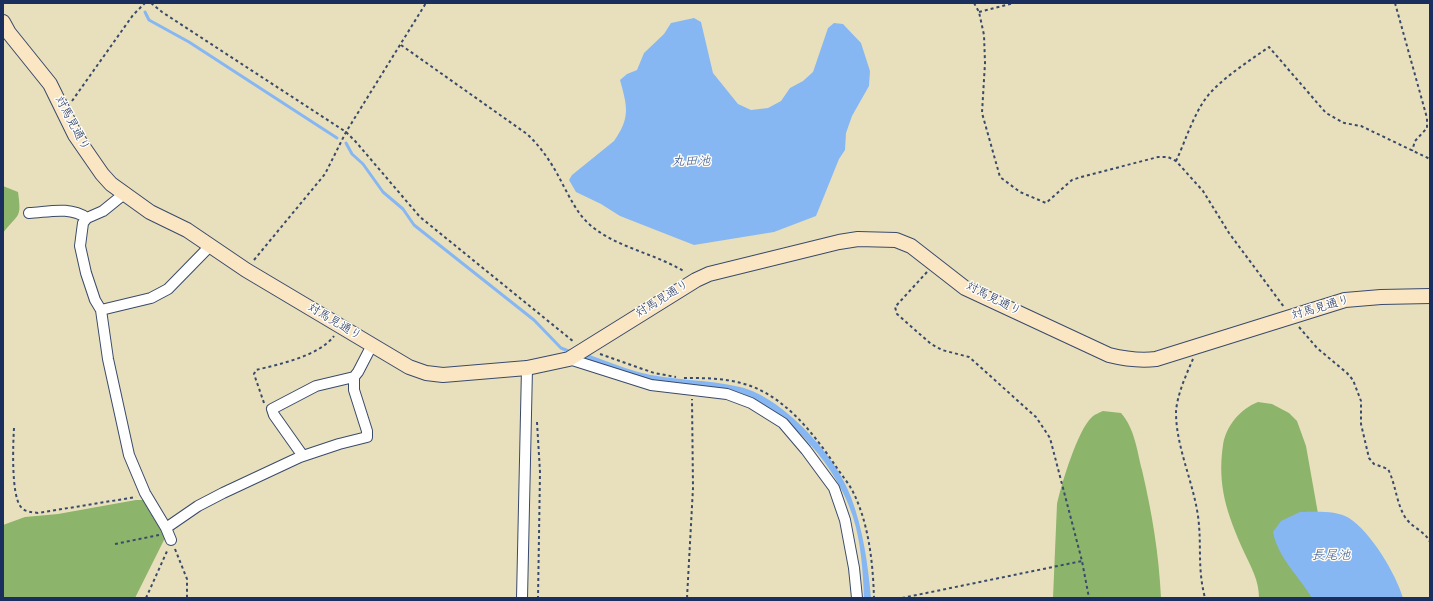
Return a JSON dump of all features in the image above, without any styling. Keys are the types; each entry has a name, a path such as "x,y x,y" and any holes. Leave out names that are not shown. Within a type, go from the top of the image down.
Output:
{"street":[{"name":"対馬見通り","path":"3,22 9,34 50,84 86,153 102,174 124,194 150,212 187,230 246,270 409,367 426,373 443,376 527,368 569,359 696,280 709,274 858,239 896,240 911,246 965,288 1109,355 1126,360 1141,361 1156,359 1345,300 1381,297 1430,296"},
{"path":"124,194 103,211 87,218 83,223 80,246 86,273 95,300 102,310 108,359 125,441 145,493 168,533"},
{"path":"29,213 69,210 78,212 87,218"},
{"path":"102,310 151,298 168,289 211,245"},
{"path":"304,456 272,411 275,406 316,386 354,376 358,372 372,345"},
{"path":"569,359 651,385 727,394 752,403 783,423 806,450 834,488 844,520 854,568 857,598"},
{"path":"522,598 527,368"},
{"path":"168,533 176,519 217,496 304,456 339,444 367,437 368,430 354,390 354,376"}],"path":[{"path":"64,113 133,15 145,3"},
{"path":"151,3 162,12 346,132 420,217 577,344 654,373 681,378 721,380 743,383 772,398 794,414 816,438 854,494 867,540 874,598"},
{"path":"246,270 326,174 346,132 426,3"},
{"path":"974,3 979,12 984,35 985,63 982,113 1000,177 1020,192 1046,202 1072,180 1081,177 1158,157 1168,157 1176,161 1203,191 1229,233 1291,317 1317,348 1347,372 1353,380 1361,401 1361,424 1369,458 1374,464 1388,469 1395,485 1397,499 1405,517 1414,528 1428,535 1430,542"},
{"path":"979,12 1014,3"},
{"path":"1395,3 1427,118 1427,128 1415,141 1412,151"},
{"path":"401,45 527,134 538,145 559,177 567,195 588,223 601,233 678,268 696,280"},
{"path":"1176,161 1201,106 1210,93 1224,80 1269,47 1326,113 1344,123 1361,126 1430,159"},
{"path":"934,264 895,307 897,314 931,344 942,350 969,357 1036,418 1050,438 1082,561 1089,598"},
{"path":"272,411 266,408 263,402 254,374 256,370 287,363 322,348 330,341 340,326"},
{"path":"1199,346 1178,398 1176,410 1177,429 1198,517 1200,575 1206,598"},
{"path":"687,598 692,488 692,391"},
{"path":"537,420 540,472 538,598"},
{"path":"14,428 13,466 17,498 20,506 27,512 38,513 114,502 145,493"},
{"path":"115,544 168,533"},
{"path":"146,598 168,533"},
{"path":"168,533 187,579 187,598"},
{"path":"902,598 1082,561"}],"green space":[{"path":"3,186 18,192 19,212 18,216 3,233"},
{"path":"1258,402 1272,404 1289,413 1297,421 1306,446 1333,598 1259,598 1258,585 1228,512 1221,474 1223,445 1227,431 1235,419 1245,409"},
{"path":"1103,411 1121,413 1126,419 1135,440 1152,518 1159,565 1161,598 1053,598 1057,504 1059,495 1066,471 1081,433 1092,417"},
{"path":"136,500 144,500 165,538 135,598 3,598 3,525 25,517 58,514"}],"water":[{"name":"丸田池","path":"694,18 701,22 713,73 738,104 751,110 768,108 781,101 790,88 803,81 813,72 828,28 834,23 843,24 861,43 870,71 869,86 852,116 846,133 845,150 839,159 816,216 774,232 694,245 620,216 601,204 576,192 569,180 572,175 614,141 623,125 626,104 620,80 627,74 637,70 644,53 664,34 671,23"},
{"path":"587,354 638,372 651,375 728,384 740,387 757,393 774,403 790,416 821,447 834,464 844,481 859,522 871,598 864,598 860,547 853,517 846,498 824,462 795,429 761,403 743,394 724,389 665,384 643,379 580,359"},
{"name":"長尾池","path":"1300,512 1325,512 1344,515 1357,524 1382,554 1395,577 1403,598 1312,598 1284,559 1279,550 1273,532 1281,521"}],"waterway":[{"path":"145,12 149,20 189,42 337,138"},
{"path":"346,143 352,154 363,164 383,192 403,209 414,225 534,320 561,348 571,352"}]}
